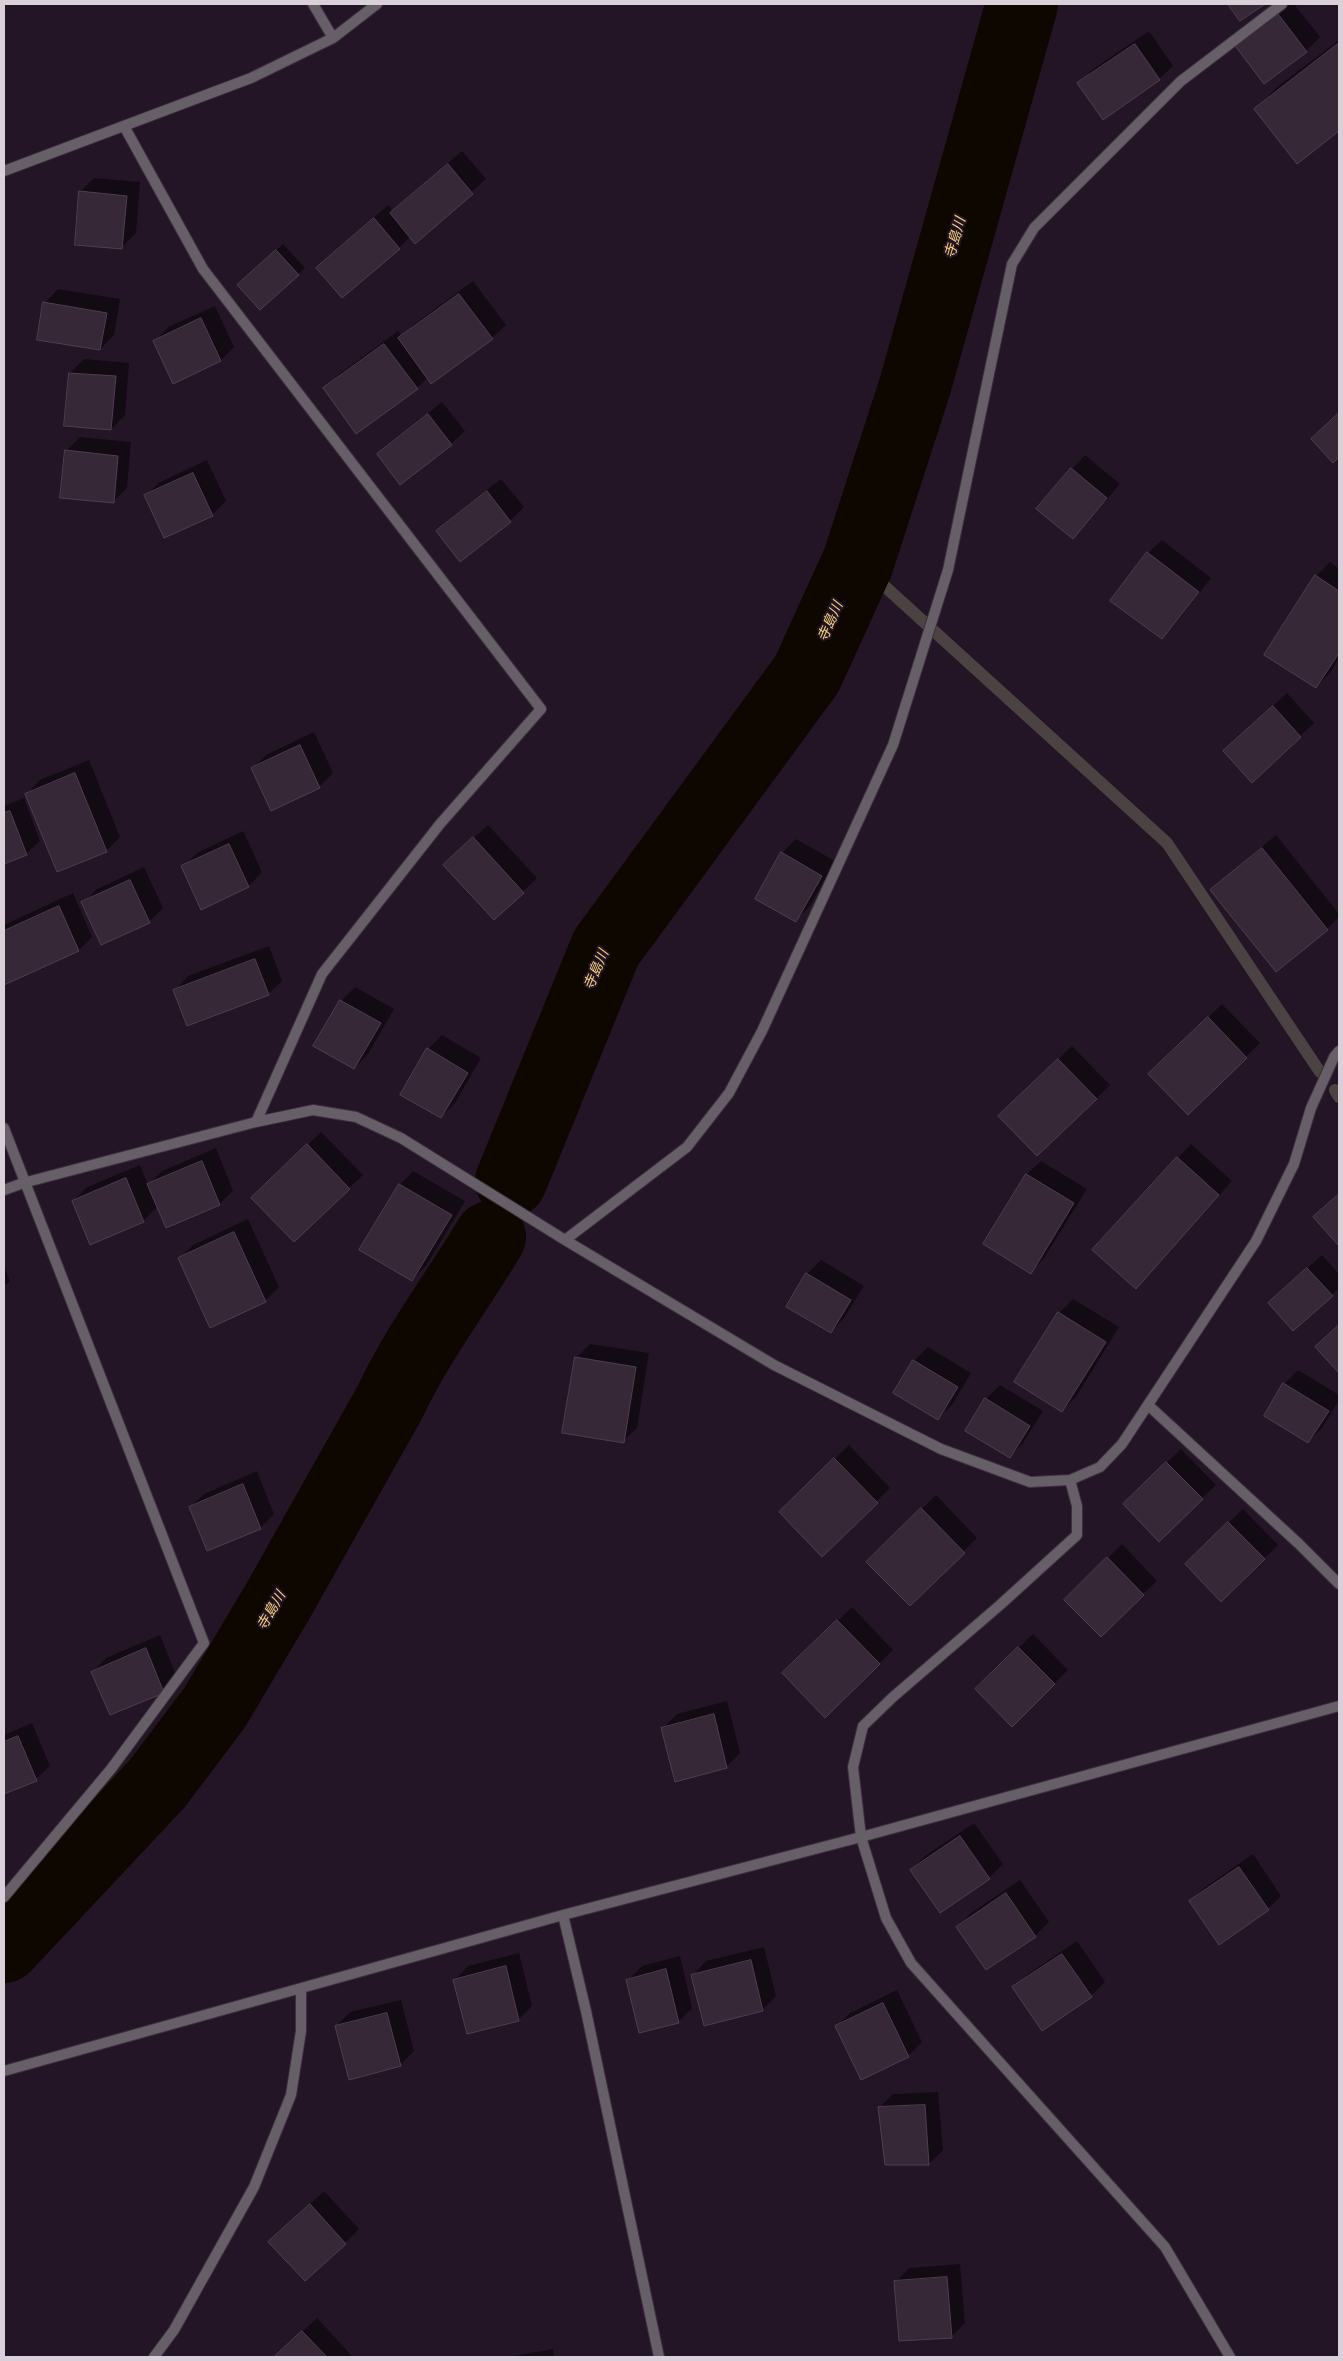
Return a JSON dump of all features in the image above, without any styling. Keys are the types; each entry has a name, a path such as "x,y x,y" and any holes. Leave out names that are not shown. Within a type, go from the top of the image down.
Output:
{"street":[{"path":"314,4 333,38"},
{"path":"4,171 251,78 333,38 378,4"},
{"path":"565,1240 687,1147 729,1093 762,1031 893,745 948,570 1012,264 1034,228 1181,81 1282,4"},
{"path":"124,126 203,269 541,708 440,824 322,974 256,1122"},
{"path":"4,1190 23,1182 256,1122 313,1110 356,1117 401,1138 565,1240 774,1365 941,1449 1030,1482 1070,1480 1100,1467 1122,1444 1256,1241 1294,1164 1311,1108 1334,1057 1339,1051"},
{"path":"4,1128 23,1182 204,1643 111,1769 4,1897"},
{"path":"1148,1405 1299,1544 1339,1584"},
{"path":"1070,1480 1077,1506 1077,1536 893,1697 863,1726 853,1767 861,1837 886,1918 911,1963 1165,2247 1230,2357"},
{"path":"4,2071 563,1915 861,1837 1339,1706"},
{"path":"563,1915 594,2046 658,2357"},
{"path":"154,2357 174,2330 254,2187 291,2095 301,2031 301,1988"}],"building":[{"path":"1228,4 1265,4 1240,21"},
{"path":"1278,14 1307,52 1264,84 1236,47"},
{"path":"1339,43 1339,131 1297,164 1254,109"},
{"path":"1135,44 1160,80 1103,120 1077,83"},
{"path":"448,164 473,194 415,244 390,213"},
{"path":"79,191 127,196 122,249 75,245"},
{"path":"374,218 400,249 342,298 316,268"},
{"path":"276,250 299,275 260,310 237,285"},
{"path":"459,294 493,339 431,384 398,338"},
{"path":"43,302 107,313 100,350 37,340"},
{"path":"201,318 221,361 173,384 153,341"},
{"path":"384,344 418,389 356,434 323,388"},
{"path":"69,373 116,376 111,430 64,426"},
{"path":"1339,413 1339,457 1333,463 1311,439"},
{"path":"428,414 452,445 400,485 377,454"},
{"path":"65,450 118,456 114,503 60,498"},
{"path":"1071,468 1107,498 1073,539 1036,509"},
{"path":"193,473 213,516 164,538 144,495"},
{"path":"487,491 511,522 460,562 436,531"},
{"path":"1147,552 1199,592 1162,639 1110,601"},
{"path":"1315,575 1339,591 1339,653 1316,688 1264,655"},
{"path":"1273,706 1301,737 1252,783 1223,751"},
{"path":"300,745 320,788 271,811 251,768"},
{"path":"75,773 107,852 57,872 25,794"},
{"path":"10,811 27,855 4,864 4,813"},
{"path":"473,837 524,893 494,920 443,865"},
{"path":"229,844 249,887 201,910 181,866"},
{"path":"1262,848 1328,930 1276,972 1210,890"},
{"path":"781,852 822,876 796,922 755,899"},
{"path":"130,880 150,923 101,945 81,902"},
{"path":"59,906 79,951 4,985 4,931"},
{"path":"255,959 269,995 187,1026 173,990"},
{"path":"340,1000 381,1023 354,1069 313,1046"},
{"path":"1208,1017 1247,1058 1188,1115 1148,1074"},
{"path":"427,1048 468,1073 441,1118 400,1095"},
{"path":"1058,1059 1097,1099 1037,1156 998,1116"},
{"path":"307,1144 350,1189 294,1242 251,1198"},
{"path":"1177,1157 1219,1195 1136,1289 1092,1250"},
{"path":"202,1161 220,1205 166,1228 147,1184"},
{"path":"1026,1174 1074,1203 1031,1274 983,1244"},
{"path":"126,1178 144,1222 90,1245 72,1201"},
{"path":"399,1184 452,1215 412,1281 359,1250"},
{"path":"1339,1194 1339,1246 1313,1217"},
{"path":"234,1232 266,1302 210,1328 178,1258"},
{"path":"1307,1268 1333,1296 1293,1331 1268,1303"},
{"path":"806,1273 851,1300 831,1333 786,1307"},
{"path":"1058,1312 1106,1342 1062,1412 1014,1382"},
{"path":"1339,1325 1339,1373 1315,1347"},
{"path":"575,1357 636,1367 624,1443 562,1433"},
{"path":"913,1360 958,1387 938,1420 893,1393"},
{"path":"1283,1383 1329,1411 1308,1443 1264,1416"},
{"path":"985,1398 1030,1426 1010,1458 965,1431"},
{"path":"834,1458 878,1503 822,1557 779,1512"},
{"path":"1166,1462 1203,1499 1159,1542 1123,1504"},
{"path":"243,1484 261,1529 207,1551 189,1507"},
{"path":"921,1508 965,1553 910,1606 866,1562"},
{"path":"1228,1522 1265,1559 1221,1602 1185,1564"},
{"path":"1107,1557 1144,1595 1101,1637 1064,1600"},
{"path":"837,1620 880,1664 825,1718 782,1673"},
{"path":"1018,1647 1055,1684 1012,1727 975,1689"},
{"path":"146,1648 164,1693 110,1715 91,1672"},
{"path":"714,1714 727,1768 675,1782 661,1728"},
{"path":"18,1736 37,1781 4,1794 4,1742"},
{"path":"960,1836 990,1879 940,1913 910,1870"},
{"path":"1239,1867 1269,1910 1219,1945 1189,1901"},
{"path":"1006,1893 1036,1937 986,1970 956,1927"},
{"path":"1062,1954 1092,1997 1042,2031 1012,1987"},
{"path":"751,1960 763,2011 704,2026 691,1975"},
{"path":"506,1966 519,2021 467,2034 453,1980"},
{"path":"666,1969 679,2023 639,2033 626,1980"},
{"path":"883,2003 909,2057 861,2080 835,2026"},
{"path":"387,2013 401,2066 349,2080 335,2026"},
{"path":"925,2105 929,2165 885,2165 878,2107"},
{"path":"310,2204 346,2244 305,2281 268,2242"},
{"path":"947,2277 952,2338 899,2341 894,2281"},
{"path":"302,2331 327,2357 274,2357"}],"waterway":[{"name":"寺島川","path":"511,1181 606,948 807,674 858,562 915,386 1022,4"},
{"path":"858,562 1167,843 1320,1072"},
{"path":"1335,1090 1339,1097"},
{"name":"寺島川","path":"4,1947 157,1784 215,1707 278,1601 390,1402 412,1359 490,1237"}]}
